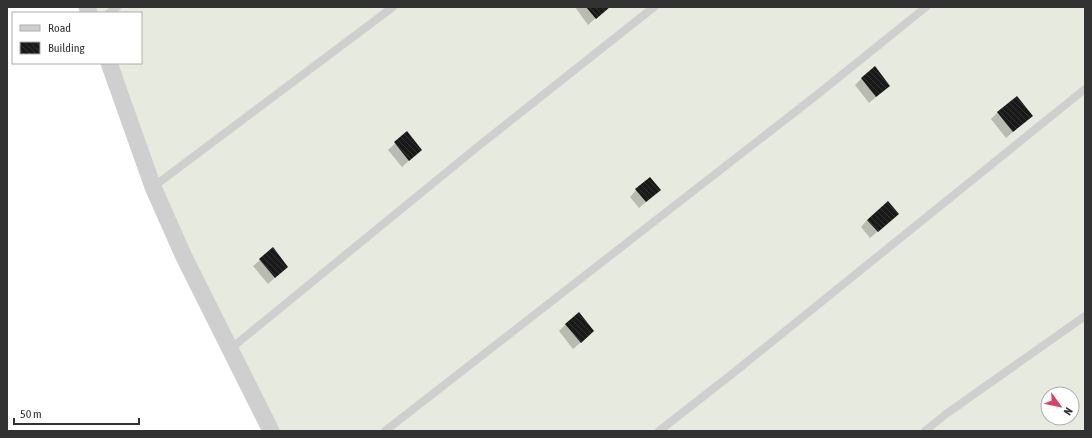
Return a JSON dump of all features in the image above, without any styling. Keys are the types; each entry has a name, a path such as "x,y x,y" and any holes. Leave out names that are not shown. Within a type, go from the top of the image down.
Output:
{"street":[{"path":"108,64 153,187 184,258 271,431"}],"lane":[{"path":"153,187 393,7"},
{"path":"230,350 481,144 654,7"},
{"path":"386,431 818,94 926,7"},
{"path":"659,431 732,374 1085,89"},
{"path":"925,431 946,414 1085,316"}],"shaded area":[{"path":"87,7 1085,7 1085,431 271,431 229,350 109,64 142,64 142,12 89,12"}],"building":[{"path":"586,7 610,7 596,19"},
{"path":"875,66 890,86 876,97 861,78"},
{"path":"1017,96 1033,116 1013,132 997,112"},
{"path":"407,131 422,150 409,161 394,142"},
{"path":"650,177 661,190 646,202 635,189"},
{"path":"888,201 899,214 878,232 867,220"},
{"path":"273,247 288,267 275,278 259,259"},
{"path":"579,312 594,331 581,343 565,324"}]}
